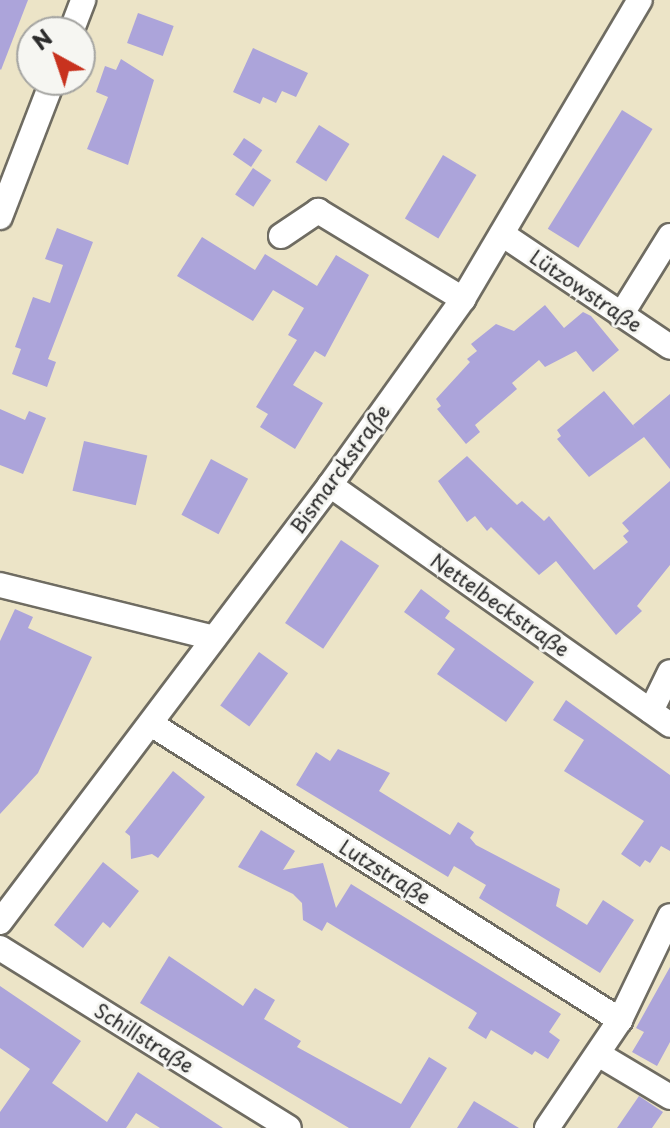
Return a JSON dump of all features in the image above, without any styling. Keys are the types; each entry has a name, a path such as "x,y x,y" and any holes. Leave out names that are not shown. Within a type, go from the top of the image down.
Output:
{"street":[{"name":"Bismarckstraße","path":"0,922 330,485 463,299 640,0"},
{"path":"0,217 8,171 45,96"},
{"path":"281,236 318,211 463,299"},
{"name":"Lützowstraße","path":"502,234 670,347"},
{"path":"621,315 670,236"},
{"name":"Nettelbeckstraße","path":"330,485 660,718"},
{"path":"0,585 214,638"},
{"path":"660,718 670,672"},
{"name":"Lutzstraße","path":"151,724 620,1020"},
{"path":"547,1128 620,1020 670,916"},
{"name":"Schillstraße","path":"0,948 289,1128"},
{"path":"598,1054 670,1097"}],"building":[{"path":"0,0 28,0 22,16 16,16 16,31 0,69"},
{"path":"138,13 174,26 163,56 127,43"},
{"path":"253,48 308,73 296,97 282,91 276,103 263,97 260,104 233,92"},
{"path":"121,59 154,80 128,165 87,149 108,97 96,92 105,66 116,70"},
{"path":"622,110 653,129 578,248 548,229"},
{"path":"319,125 350,144 326,181 296,162"},
{"path":"244,138 262,150 251,167 233,155"},
{"path":"443,155 476,175 438,239 405,218"},
{"path":"253,168 271,180 253,207 235,195"},
{"path":"57,228 93,242 48,359 56,362 47,387 12,374 21,349 15,347 33,297 50,303 63,265 45,259"},
{"path":"202,237 255,270 265,254 317,286 336,255 369,275 325,357 315,351 293,385 323,403 295,449 260,427 268,414 256,407 297,340 288,335 304,308 273,290 253,321 177,276"},
{"path":"545,305 564,328 583,312 591,316 619,350 593,372 576,351 545,367 539,360 512,383 517,389 475,425 480,432 466,444 437,409 441,406 436,399 470,362 467,359 477,351 471,344 496,324 514,331"},
{"path":"604,391 637,430 633,425 670,394 670,469 644,437 589,477 557,439 561,436 557,430"},
{"path":"0,409 25,420 29,411 46,418 23,474 0,465"},
{"path":"84,441 147,456 136,505 73,491"},
{"path":"467,456 517,505 522,501 544,521 549,516 594,570 628,542 623,536 629,531 622,523 670,481 670,565 637,606 642,611 616,635 556,561 539,575 491,527 487,531 475,516 467,522 438,481"},
{"path":"211,459 248,479 219,534 181,515"},
{"path":"341,540 379,566 323,649 285,623"},
{"path":"421,589 450,611 445,618 534,682 506,722 437,674 455,649 404,612"},
{"path":"15,609 33,617 28,628 92,657 38,773 0,814 0,641"},
{"path":"259,652 288,673 249,727 220,705"},
{"path":"566,700 670,775 670,851 661,846 650,863 645,860 640,867 621,854 644,821 564,771 584,740 553,720"},
{"path":"338,749 390,773 379,791 450,835 458,822 474,832 470,838 476,845 560,889 556,906 587,925 603,900 634,920 600,973 479,898 486,885 454,866 448,877 296,785 316,752 330,761"},
{"path":"173,771 205,797 158,858 152,854 131,859 130,836 125,832"},
{"path":"261,830 295,851 283,870 323,863 336,908 351,884 561,1014 549,1032 560,1040 548,1059 535,1051 532,1055 491,1030 486,1039 468,1028 477,1013 473,1010 327,922 322,931 303,920 302,903 293,894 238,867"},
{"path":"103,862 139,891 110,928 103,922 83,948 54,925"},
{"path":"169,956 243,1006 255,988 275,1000 264,1019 301,1041 297,1047 401,1104 429,1057 447,1068 410,1128 349,1128 140,1003"},
{"path":"670,967 670,1042 657,1066 632,1052 644,1032 636,1028"},
{"path":"0,986 81,1041 52,1083 107,1122 138,1072 223,1128 160,1128 136,1113 126,1128 0,1128 0,1112 30,1069 0,1048"},
{"path":"639,1096 663,1112 652,1128 617,1128"},
{"path":"474,1101 519,1128 457,1128"}]}
